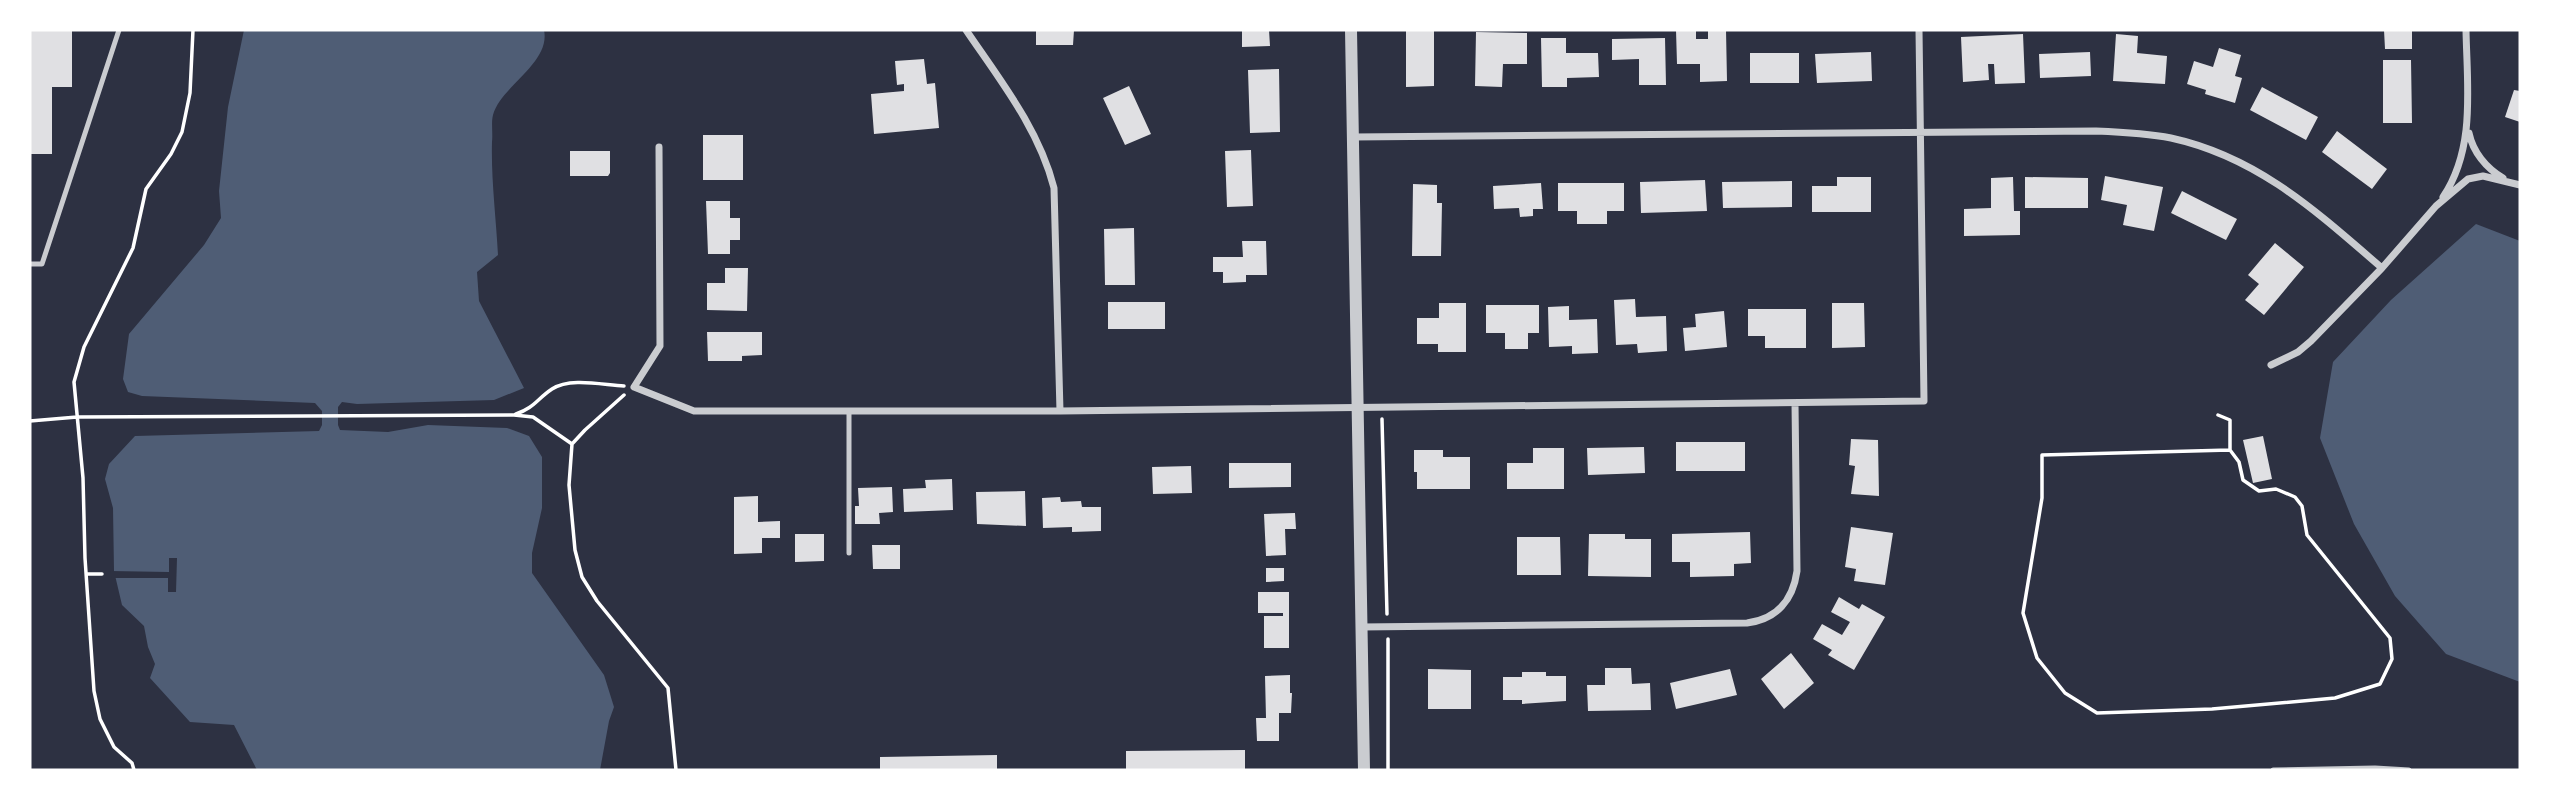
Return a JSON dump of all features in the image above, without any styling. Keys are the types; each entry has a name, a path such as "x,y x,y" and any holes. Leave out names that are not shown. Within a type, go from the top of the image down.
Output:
{"street":[{"path":"966,30 1033,132 1047,160 1054,188 1060,411"},
{"path":"1351,30 1364,770"},
{"path":"659,147 660,346 634,387 694,411 1060,411 1924,401 1919,30"},
{"path":"2271,365 2298,352 2382,268 2449,188 2459,166 2465,141 2466,30"},
{"path":"2467,119 2471,140 2486,165 2499,176 2518,185"},
{"path":"1353,137 2096,131 2137,133 2171,138 2242,163 2277,183 2316,211 2382,268"},
{"path":"2436,206 2468,179 2483,176 2518,185"},
{"path":"1361,626 1747,623 1769,617 1780,610 1789,599 1795,586 1797,571 1795,403"}],"lane":[{"path":"30,264 42,264 119,30"},
{"path":"849,411 849,554"},
{"path":"2273,770 2409,770"}],"path":[{"path":"134,770 132,763 114,747 100,719 94,691 83,478 74,382 83,347 133,248 146,189 171,154 182,132 190,93 193,30"},
{"path":"513,415 529,410 552,389 561,385 575,383 634,387"},
{"path":"634,387 584,430 572,444 569,485 572,524 582,577 597,601 667,688 676,770"},
{"path":"1382,407 1388,626 1388,770"},
{"path":"30,421 77,417 513,415 533,417 572,444"},
{"path":"2218,415 2230,420 2230,450 2239,462 2243,480 2259,491 2276,489 2295,497 2302,506 2308,535 2390,638 2392,659 2380,684 2335,698 2212,709 2097,713 2065,693 2037,658 2024,613 2042,498 2042,456 2230,450"},
{"path":"87,574 102,574"}],"water":[{"path":"244,30 544,30 540,53 505,94 493,115 492,170 498,255 477,272 479,301 524,388 494,400 357,404 342,402 338,407 338,425 340,430 388,432 428,425 507,428 529,436 542,457 542,508 532,553 532,573 604,675 614,707 600,770 257,770 234,725 190,722 150,678 155,664 144,626 122,605 114,571 113,508 105,479 109,464 135,436 319,431 322,425 322,411 315,403 142,396 128,392 123,379 129,334 204,245 221,218 219,191 228,107"},
{"path":"2476,224 2520,241 2520,682 2446,654 2395,596 2354,524 2320,438 2333,362 2391,300"}],"pier":[{"path":"169,558 177,558 176,592 168,592 168,578 112,578 110,571 169,572"}],"building":[{"path":"30,30 72,30 72,87 52,87 52,154 30,154"},
{"path":"1036,30 1074,30 1073,45 1036,45"},
{"path":"1242,30 1269,30 1270,46 1242,47"},
{"path":"1406,30 1434,30 1434,86 1406,87"},
{"path":"1676,30 1696,30 1696,39 1708,39 1708,30 1726,30 1727,81 1700,82 1700,64 1677,64"},
{"path":"2384,30 2412,30 2412,49 2385,49"},
{"path":"1476,32 1527,33 1527,64 1503,64 1502,87 1475,86"},
{"path":"2023,34 2025,83 1995,84 1994,64 1988,64 1989,80 1963,82 1961,37"},
{"path":"2116,34 2138,36 2137,53 2167,56 2165,84 2113,81"},
{"path":"1541,38 1566,38 1566,53 1598,53 1599,77 1567,78 1567,87 1542,87"},
{"path":"1665,38 1666,85 1639,85 1639,59 1612,60 1612,39"},
{"path":"2219,48 2241,55 2235,76 2242,78 2235,103 2205,94 2206,90 2187,84 2194,61 2213,67"},
{"path":"1871,52 1872,81 1817,83 1815,54"},
{"path":"2090,52 2091,76 2040,78 2039,54"},
{"path":"1750,53 1799,53 1799,83 1750,83"},
{"path":"924,59 927,84 935,83 939,128 874,134 871,94 904,91 904,84 897,85 895,61"},
{"path":"2383,60 2411,60 2412,123 2383,123"},
{"path":"1279,69 1280,132 1250,133 1248,70"},
{"path":"1129,86 1151,134 1125,145 1103,98"},
{"path":"2262,87 2318,117 2306,140 2250,110"},
{"path":"2514,90 2520,91 2520,122 2505,117"},
{"path":"2337,131 2387,169 2372,189 2322,152"},
{"path":"703,135 743,135 743,180 703,180"},
{"path":"1251,150 1253,206 1227,207 1225,151"},
{"path":"570,151 610,151 610,173 608,176 570,176"},
{"path":"2105,176 2163,187 2154,231 2123,225 2127,205 2101,200"},
{"path":"1837,177 1871,177 1871,212 1812,212 1812,186 1837,186"},
{"path":"2013,177 2014,211 2020,211 2020,235 1964,236 1964,209 1991,208 1991,178"},
{"path":"2025,177 2088,178 2088,208 2025,208"},
{"path":"1705,180 1707,211 1641,213 1640,182"},
{"path":"1792,181 1792,207 1723,208 1722,182"},
{"path":"1541,183 1543,209 1533,209 1533,216 1520,217 1519,208 1494,209 1493,186"},
{"path":"1558,183 1624,183 1624,211 1607,211 1607,224 1577,224 1577,211 1558,211"},
{"path":"1413,184 1437,185 1437,203 1442,203 1441,256 1412,256"},
{"path":"2182,191 2237,219 2226,240 2171,213"},
{"path":"706,201 730,201 730,218 740,218 740,240 730,240 730,254 708,254"},
{"path":"1134,228 1135,285 1105,285 1104,229"},
{"path":"1242,241 1266,241 1267,275 1246,275 1246,282 1223,283 1223,272 1213,272 1213,257 1243,257"},
{"path":"2275,243 2304,267 2264,315 2245,300 2259,284 2248,275"},
{"path":"725,268 748,268 747,311 707,310 707,283 725,283"},
{"path":"1635,299 1636,317 1666,316 1667,351 1638,353 1637,344 1616,345 1614,300"},
{"path":"1108,302 1165,302 1165,329 1108,329"},
{"path":"1439,303 1466,303 1466,352 1438,352 1438,344 1417,344 1417,318 1439,318"},
{"path":"1832,303 1864,303 1865,347 1832,348"},
{"path":"1486,305 1539,305 1539,333 1528,333 1528,349 1505,349 1505,333 1486,333"},
{"path":"1569,306 1569,320 1597,319 1598,353 1572,354 1572,346 1549,347 1548,307"},
{"path":"1748,309 1806,309 1806,348 1765,348 1765,336 1748,336"},
{"path":"1724,311 1727,347 1685,351 1683,328 1696,327 1695,314"},
{"path":"707,332 762,332 762,355 742,356 742,361 708,361"},
{"path":"2263,436 2272,479 2253,483 2243,440"},
{"path":"1851,439 1878,440 1879,496 1851,494 1855,466 1849,465"},
{"path":"1676,442 1745,442 1745,471 1676,471"},
{"path":"1644,447 1645,473 1588,475 1587,448"},
{"path":"1533,448 1564,448 1564,489 1507,489 1507,463 1533,463"},
{"path":"1414,450 1443,450 1443,457 1470,457 1470,489 1417,489"},
{"path":"1229,463 1291,463 1291,487 1229,488"},
{"path":"1191,466 1192,493 1153,494 1152,467"},
{"path":"952,479 953,510 904,512 903,489 926,488 925,480"},
{"path":"892,487 893,512 879,513 880,524 855,524 855,506 859,506 858,488"},
{"path":"1025,491 1026,526 977,524 976,492"},
{"path":"758,496 758,522 780,521 780,538 762,538 762,553 734,554 734,497"},
{"path":"1060,497 1061,502 1081,501 1082,507 1101,507 1101,531 1072,532 1072,527 1043,528 1042,498"},
{"path":"1295,513 1296,529 1285,529 1286,555 1266,556 1264,514"},
{"path":"1851,527 1893,533 1885,585 1854,581 1856,569 1845,567"},
{"path":"1750,532 1751,563 1734,564 1734,576 1690,577 1690,562 1672,562 1672,534"},
{"path":"795,534 824,534 824,561 795,562"},
{"path":"1589,534 1625,534 1625,539 1651,539 1651,577 1588,576"},
{"path":"1517,537 1560,537 1561,575 1517,575"},
{"path":"872,545 900,545 900,569 873,569"},
{"path":"1266,568 1284,568 1284,581 1266,582"},
{"path":"1258,592 1289,592 1289,648 1264,648 1264,616 1283,616 1283,613 1258,613"},
{"path":"1839,597 1859,609 1862,604 1885,617 1854,670 1828,655 1832,650 1813,639 1822,624 1842,635 1850,622 1831,612"},
{"path":"1791,653 1814,683 1784,709 1761,679"},
{"path":"1605,668 1631,668 1632,684 1650,683 1651,710 1588,711 1587,685 1605,685"},
{"path":"1428,669 1471,670 1471,709 1428,709"},
{"path":"1730,669 1737,695 1676,709 1670,683"},
{"path":"1522,672 1546,672 1546,676 1566,676 1566,701 1522,704 1522,700 1503,700 1503,677 1522,677"},
{"path":"1290,675 1291,713 1279,713 1279,741 1257,741 1256,718 1266,718 1265,676"},
{"path":"1245,750 1245,770 1126,770 1126,751"},
{"path":"997,755 997,770 880,770 880,757"}]}
